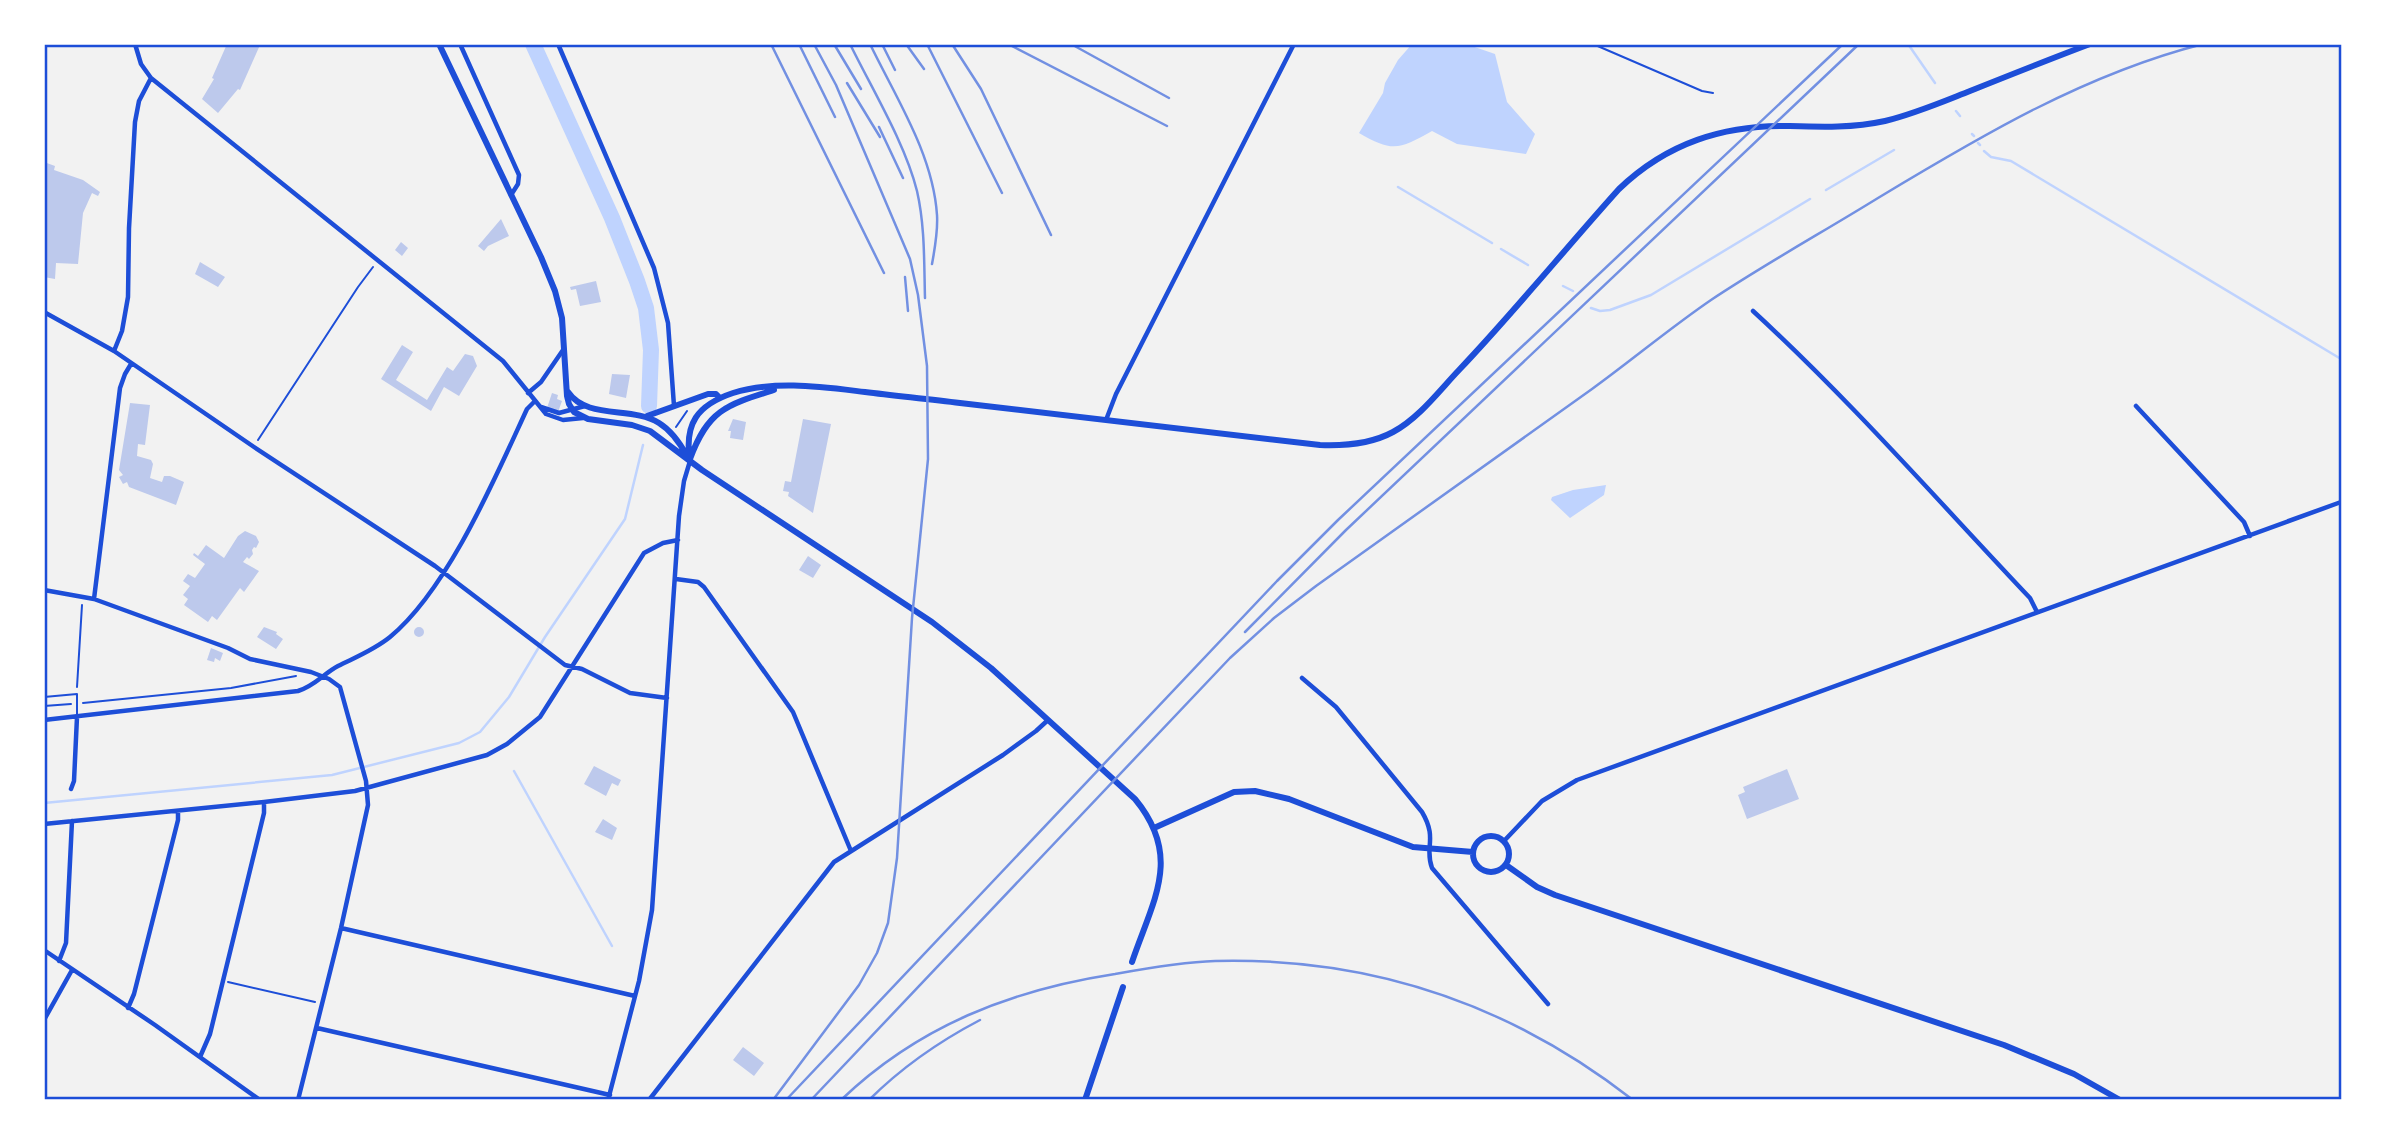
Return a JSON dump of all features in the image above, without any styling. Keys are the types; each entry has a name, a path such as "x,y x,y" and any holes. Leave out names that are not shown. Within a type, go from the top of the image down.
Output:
{"main road":[{"path":"439,44 555,291 562,318 566,388 572,410 583,418 644,428 947,633 984,662 1129,793 1154,828 1162,851 1162,866 1155,896 1132,962"},
{"path":"690,461 687,441 689,429 703,410 720,398 744,390 815,386 1289,442 1349,445 1372,441 1402,426 1422,409 1506,321 1619,189 1659,157 1709,135 1758,127 1823,128 1867,124 1899,117 2090,44"},
{"path":"690,461 702,429 720,412 750,397 783,387"},
{"path":"566,388 575,400 586,406 645,416 658,422 671,432 690,461"},
{"path":"645,416 712,394 720,398"},
{"path":"1154,828 1234,792 1255,791 1289,799 1413,847 1474,852"},
{"path":"1495,836 1504,841 1509,850 1506,864 1498,871 1483,870 1476,863 1474,852 1477,843 1485,837 1495,836"},
{"path":"1506,864 1537,887 1555,895 2004,1045 2053,1064 2120,1100"},
{"path":"1085,1100 1123,987"}],"street":[{"path":"460,44 519,175 518,184 511,195"},
{"path":"558,44 654,268 668,323 674,406"},
{"path":"1106,420 1122,382 1294,44"},
{"path":"135,45 141,64 151,78 503,361 546,414 562,420 583,418"},
{"path":"114,351 122,331 128,297 135,122 139,101 151,78"},
{"path":"1753,311 1788,343 1890,449 2030,598 2037,612"},
{"path":"44,312 114,351 443,572 565,665 582,669 630,693 667,698"},
{"path":"528,393 541,382 565,347"},
{"path":"94,599 120,388 131,363"},
{"path":"534,402 552,412 564,413 586,406"},
{"path":"44,720 298,691 313,685 335,667 367,652 390,637 411,616 443,572 483,500 527,409 534,402"},
{"path":"2136,406 2244,522 2250,536"},
{"path":"317,1028 609,1098 645,954 652,911 678,540 684,481 690,461"},
{"path":"1504,841 1542,801 1577,780 2341,502"},
{"path":"44,824 264,802 367,788 475,759 507,744 540,717 644,553 663,543 678,540"},
{"path":"676,579 693,580 704,587 793,712 851,851"},
{"path":"44,590 94,599 228,648 250,659 300,668 324,677 340,687 366,779 368,805 323,1004 298,1100"},
{"path":"1302,678 1336,707 1422,812 1431,829 1429,857 1432,868 1548,1004"},
{"path":"71,789 74,780 77,717"},
{"path":"649,1100 838,859 1003,755 1048,719"},
{"path":"200,1057 210,1034 264,813 264,802"},
{"path":"128,1008 134,995 178,811"},
{"path":"59,961 66,943 72,821"},
{"path":"341,928 635,996"},
{"path":"44,950 260,1100"},
{"path":"44,1020 72,970"}],"lane":[{"path":"1593,44 1702,91 1713,93"},
{"path":"44,697 77,694 77,717"}],"path":[{"path":"254,447 358,287 378,261"},
{"path":"674,429 689,407 688,401"},
{"path":"77,694 82,597"},
{"path":"44,706 231,688 296,676"},
{"path":"223,981 323,1004"}],"water":[{"path":"1412,44 1466,44 1495,54 1507,102 1535,134 1526,154 1457,144 1432,131 1412,142 1396,146 1380,144 1359,133 1383,93 1385,83 1398,60"},
{"path":"1606,485 1604,495 1570,518 1551,500 1552,497 1573,490"}],"building":[{"path":"227,44 260,45 240,90 238,89 218,113 202,99 214,79 212,78"},
{"path":"44,162 55,166 54,170 83,180 100,192 98,196 92,193 83,213 78,264 56,263 55,279 44,277"},
{"path":"501,219 509,236 488,246 484,251 478,246"},
{"path":"401,242 408,248 402,256 395,250"},
{"path":"200,262 225,277 218,287 195,274"},
{"path":"596,281 601,302 580,306 576,289 571,290 570,287"},
{"path":"402,345 413,352 396,380 427,400 447,367 453,371 465,354 473,356 477,366 459,396 444,387 431,411 381,379"},
{"path":"612,374 630,375 626,398 609,394"},
{"path":"552,393 558,395 557,399 562,401 558,412 547,408"},
{"path":"130,403 150,405 145,445 138,444 137,456 151,460 153,464 150,478 162,482 164,476 170,476 184,482 176,505 129,487 127,482 123,484 119,477 123,475 119,470"},
{"path":"733,419 746,422 743,440 730,438 731,431 728,431"},
{"path":"803,419 831,424 813,513 788,496 789,492 783,491 785,481 791,482"},
{"path":"245,531 256,536 259,542 249,559 247,557 243,562 259,571 244,592 240,588 217,620 212,616 208,622 184,605 188,599 183,595 190,586 183,581 188,574 195,578 205,564 193,555 194,553 198,556 206,545 224,558 238,536"},
{"path":"808,556 821,565 813,578 799,570"},
{"path":"264,627 277,632 283,639 276,649 257,637"},
{"path":"419,627 423,628 423,636 419,637 415,636 414,632 415,628"},
{"path":"211,648 223,653 220,661 215,658 214,662 207,660"},
{"path":"594,766 621,780 618,786 612,783 606,796 584,784"},
{"path":"1787,769 1799,799 1747,819 1738,795 1745,792 1743,787"},
{"path":"603,819 617,828 612,840 595,832"},
{"path":"743,1047 764,1063 754,1076 733,1060"}],"waterway":[{"path":"533,44 612,218 646,308 651,350 649,406"},
{"path":"1908,44 1935,83"},
{"path":"1956,111 1960,116"},
{"path":"1826,190 1894,150"},
{"path":"1984,151 1991,157 2011,161 2341,359"},
{"path":"1398,187 1492,243"},
{"path":"1591,308 1610,310 1651,295 1810,199"},
{"path":"1501,249 1528,265"},
{"path":"1563,286 1573,291"},
{"path":"44,803 332,775 459,743 480,732 509,697 545,637 625,519 643,445"},
{"path":"514,771 612,946"}],"railway":[{"path":"771,44 884,273"},
{"path":"799,44 835,117"},
{"path":"773,1100 859,985 877,953 888,923 897,858 912,618 928,459 927,366 918,295 910,259 836,85 814,44"},
{"path":"834,44 861,89"},
{"path":"850,44 912,173 923,231 925,298"},
{"path":"870,44 912,127 928,170 937,215 932,264"},
{"path":"882,44 895,70"},
{"path":"906,44 924,69"},
{"path":"927,44 1002,193"},
{"path":"952,44 981,89 1051,235"},
{"path":"1008,44 1167,126"},
{"path":"1071,44 1169,98"},
{"path":"786,1100 1277,581 1338,520 1843,44"},
{"path":"1245,632 1346,530 1859,44"},
{"path":"811,1100 1230,658 1274,618 1316,586 1592,389 1711,300 1752,274 1956,152 2035,109 2117,72 2203,44"},
{"path":"847,83 880,137"},
{"path":"879,127 903,178"},
{"path":"905,277 908,311"},
{"path":"841,1100 902,1051 968,1015 1003,1001 1077,981 1165,966 1215,961 1273,962 1329,968 1384,978 1437,993 1538,1037 1586,1066 1633,1100"},
{"path":"869,1100 921,1056 980,1020"}]}
